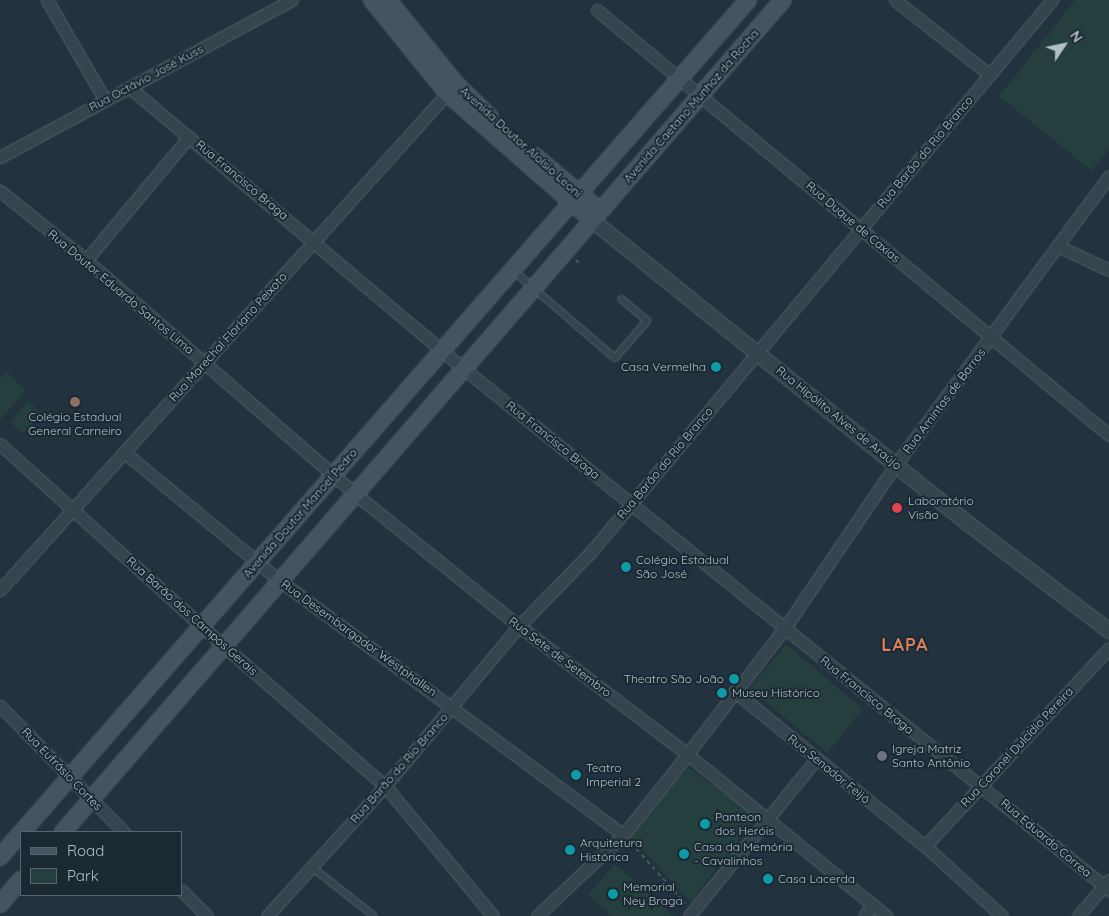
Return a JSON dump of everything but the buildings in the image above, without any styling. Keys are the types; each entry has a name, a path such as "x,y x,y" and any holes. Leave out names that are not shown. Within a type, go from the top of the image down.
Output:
{"main road":[{"name":"Avenida Doutor Aloísio Leoni","path":"372,0 451,88 596,215"},
{"name":"Avenida Doutor Aloísio Leoni","path":"388,0 451,88"},
{"path":"575,198 748,0"},
{"name":"Avenida Caetano Munhoz da Rocha","path":"596,215 783,0"},
{"name":"Avenida Doutor Manoel Pedro","path":"22,831 575,198"},
{"path":"64,831 596,215"},
{"name":"Avenida Doutor Manoel Pedro","path":"0,857 20,833"},
{"path":"0,904 20,881"}],"street":[{"path":"47,0 105,100"},
{"name":"Rua Octávio José Kuss","path":"0,157 292,0"},
{"path":"895,0 990,75"},
{"name":"Rua Barão do Rio Branco","path":"267,916 385,786 518,626 590,553 1052,0"},
{"name":"Rua Duque de Caxias","path":"598,10 1109,435"},
{"name":"Rua Francisco Braga","path":"129,87 315,240 463,368 784,628 982,785"},
{"name":"Rua Marechal Floriano Peixoto","path":"0,590 451,88"},
{"path":"86,260 189,137"},
{"name":"Rua Amintas de Barros","path":"537,916 623,835 687,754 784,628 896,464 992,337 1109,176"},
{"name":"Rua Doutor Eduardo Santos Lima","path":"0,191 86,260 354,493"},
{"name":"Rua Hipólito Alves de Araújo","path":"596,215 757,352 1109,631"},
{"path":"1058,246 1109,270"},
{"name":"Rua Barão dos Campos Gerais","path":"0,444 202,625 224,647 385,786 493,916"},
{"name":"Rua Desembargador Westphallen","path":"124,452 279,580 452,706 623,835"},
{"name":"Rua Sete de Setembro","path":"354,493 518,626 687,754 886,916"},
{"name":"Rua Coronel Dulcídio Pereira","path":"925,846 1109,648"},
{"name":"Rua Senador Feijó","path":"734,691 925,846 1002,916"},
{"name":"Rua Eufrásio Cortes","path":"0,706 123,831"},
{"path":"693,915 816,759"},
{"name":"Rua Eduardo Correa","path":"982,785 1107,885"},
{"path":"1078,916 1107,885"},
{"path":"182,891 207,916"},
{"path":"864,916 873,905"}],"lane":[{"path":"512,270 615,358 646,321 622,300"},
{"path":"311,867 373,915"}],"path":[{"path":"623,835 693,915"}],"green space":[{"path":"1075,0 1109,0 1109,150 1092,171 999,96"},
{"path":"6,372 26,390 0,420 0,379"},
{"path":"28,401 41,413 23,434 10,422"},
{"path":"786,644 863,709 827,753 749,688"},
{"path":"688,767 756,817 691,902 630,837"},
{"path":"615,864 674,916 611,916 588,894"}],"place":[{"name":"Casa Vermelha","path":"716,367"},
{"name":"Colégio Estadual General Carneiro","path":"75,402"},
{"name":"Laboratório Visão","path":"897,508"},
{"name":"Colégio Estadual São José","path":"626,567"},
{"name":"Theatro São João","path":"734,679"},
{"name":"Museu Histórico","path":"722,693"},
{"name":"Igreja Matriz Santo Antônio","path":"882,756"},
{"name":"Teatro Imperial 2","path":"576,775"},
{"name":"Panteon dos Heróis","path":"705,824"},
{"name":"Arquitetura Histórica","path":"570,850"},
{"name":"Casa da Memória - Cavalinhos","path":"684,854"},
{"name":"Casa Lacerda","path":"768,879"},
{"name":"Memorial Ney Braga","path":"613,894"}],"district":[{"name":"LAPA","path":"905,645"}]}
